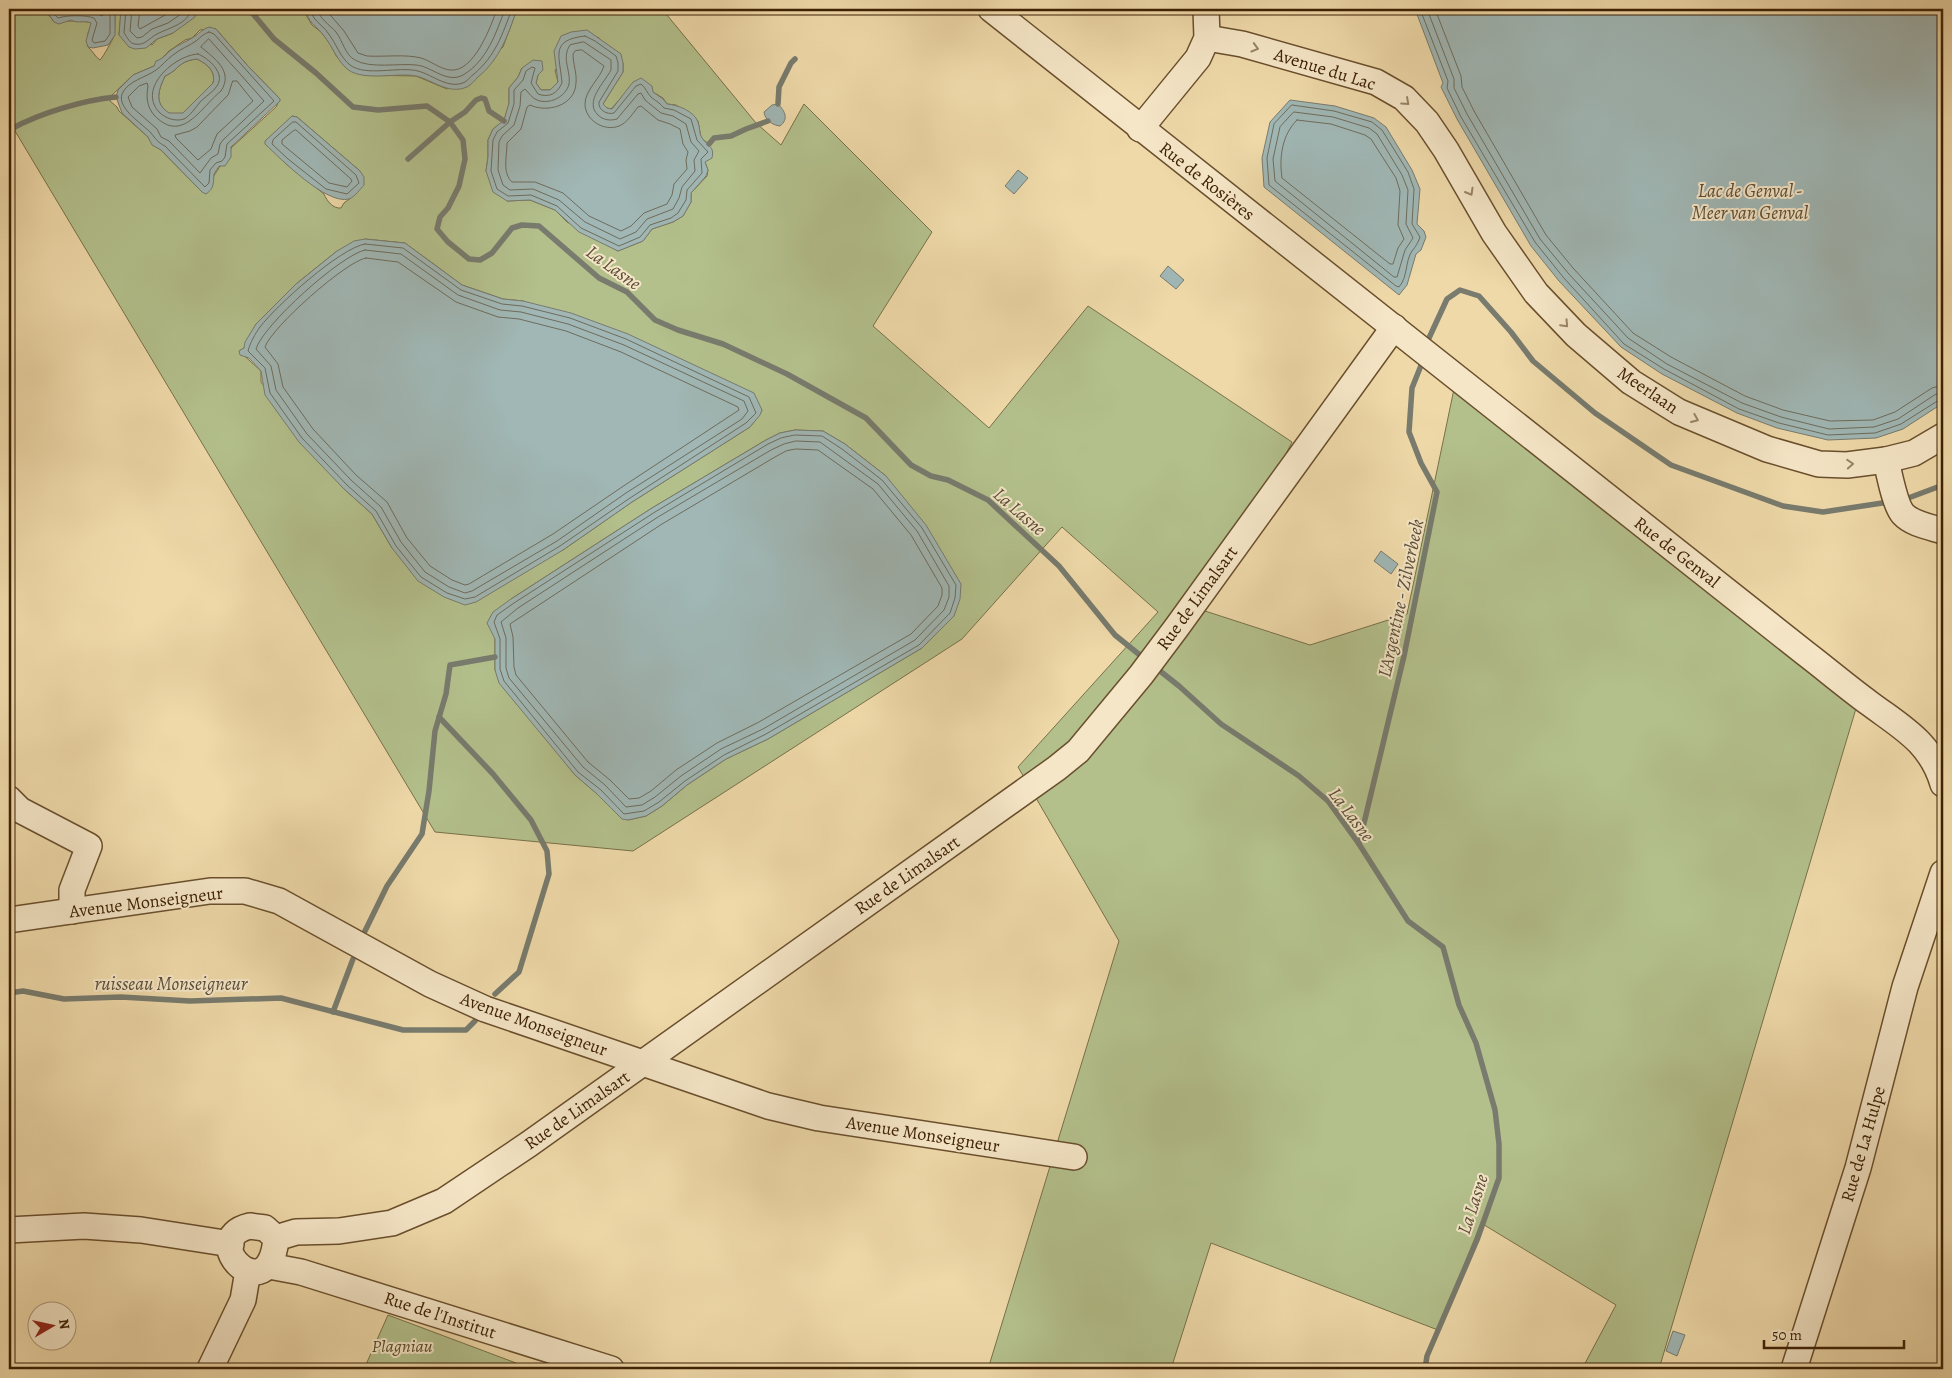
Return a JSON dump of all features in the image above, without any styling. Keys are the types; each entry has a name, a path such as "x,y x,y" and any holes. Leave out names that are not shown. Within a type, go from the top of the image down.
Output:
{"street":[{"path":"1140,129 1198,58 1207,38 1206,9"},
{"name":"Rue de Rosières","path":"1001,12 1140,129 1425,352"},
{"name":"Avenue du Lac","path":"1207,38 1242,44 1376,82 1404,98 1427,122 1446,150"},
{"name":"Meerlaan","path":"1446,150 1494,233 1536,293 1576,335 1631,382 1679,412 1767,450 1819,464 1847,465 1886,460 1914,453 1943,436"},
{"name":"Rue de Limalsart","path":"276,1238 296,1232 339,1232 392,1223 433,1207 529,1144 644,1064 1057,768 1078,751 1177,628 1394,327"},
{"name":"Rue de Genval","path":"1425,352 1848,687 1909,731 1935,757 1943,784"},
{"path":"1886,460 1892,485 1903,515 1921,525 1943,531"},
{"path":"9,799 20,810 89,846 72,890 72,911"},
{"name":"Rue de La Hulpe","path":"1794,1369 1858,1168 1905,987 1936,908 1943,873"},
{"name":"Avenue Monseigneur","path":"9,920 210,891 245,890 259,893 279,901 430,984 485,1009 768,1106 819,1118 1074,1158"},
{"path":"9,1230 84,1226 140,1230 230,1244"},
{"path":"210,1369 258,1268 275,1253 276,1238 264,1228 250,1226 238,1231 230,1244 230,1251 236,1264 258,1268"},
{"name":"Rue de l'Institut","path":"258,1268 301,1272 611,1369"}],"green space":[{"path":"29,8 40,10 50,16 54,22 79,21 92,23 88,33 88,47 100,60 114,36 115,9 121,9 119,35 152,45 157,39 173,33 196,9 307,9 306,15 312,25 329,42 337,57 363,75 416,76 447,89 503,47 517,9 662,9 756,123 781,145 804,104 932,232 873,326 989,428 1088,306 1292,442 1205,611 1310,645 1407,614 1454,389 1863,685 1659,1369 1582,1369 1616,1305 1481,1223 1438,1330 1211,1243 1171,1369 988,1369 1119,941 1018,767 1158,612 1062,527 962,639 633,851 435,832 9,121 9,9","holes":["216,29 280,99 276,107 231,148 202,192 161,150 153,145 148,137 119,111 109,98 133,75 154,66 169,51 185,40 192,38 200,30","598,37 623,63 623,72 603,104 607,108 611,109 621,98 653,92 663,98 667,104 676,105 698,121 701,138 709,144 705,162 708,170 707,176 691,193 691,202 683,216 673,222 652,229 643,241 618,251 567,222 555,210 530,200 507,201 486,171 488,140 493,129 504,121 509,104 509,88 518,77 522,68 538,75 536,83 541,90 550,90 558,82 555,70","292,116 297,117 360,171 352,197 341,208 338,208 331,204 324,194 285,163","365,239 405,243 462,285 503,299 523,301 757,402 762,411 750,427 632,502 563,550 392,548 372,514 343,488 261,382 261,371 239,351 244,348 256,324 296,284 337,251","795,430 823,431 845,444 886,476 954,616 922,648 768,739 726,759 646,816 628,820 575,775 495,670 495,639 511,599 652,508 780,433"]},
{"path":"197,59 212,71 213,83 183,114 169,114 164,110 159,101 159,92 165,76 182,64"},
{"name":"Plagniau","path":"388,1315 532,1369 364,1369"}],"water":[{"path":"41,9 115,9 115,35 108,45 88,47 86,41 91,23 71,20 59,24 54,22"},
{"path":"121,9 196,9 195,17 173,33 157,39 146,48 135,49 129,47 119,35"},
{"path":"307,9 517,9 507,37 498,54 486,70 468,86 453,89 416,76 369,76 352,72 345,67 324,36 310,21"},
{"name":"Lac de Genval - Meer van Genval","path":"1415,9 1943,9 1943,403 1903,429 1876,438 1828,440 1777,428 1737,413 1662,374 1621,347 1559,281 1531,246 1457,119 1441,87 1443,83"},
{"path":"206,28 216,29 280,101 231,147 231,157 225,166 219,166 214,174 212,187 206,194 161,150 152,145 148,137 122,113 116,97 118,90 133,75 154,66 156,61 163,58 171,50","holes":["197,59 212,71 213,83 183,113 169,113 159,101 159,92 165,76 182,64"]},
{"path":"587,30 621,54 623,72 603,104 607,108 612,109 633,82 641,78 652,86 653,92 667,104 681,107 696,118 701,136 710,146 713,154 712,158 705,162 708,170 706,176 691,193 691,202 683,216 673,222 652,229 643,241 618,251 579,232 555,210 530,200 507,201 493,192 486,171 488,140 493,129 504,120 509,103 509,88 518,77 522,68 533,60 542,61 543,70 538,75 536,83 541,90 550,90 558,82 554,51 561,36 571,32"},
{"path":"1290,100 1335,106 1374,118 1386,127 1412,170 1420,189 1417,224 1424,231 1426,237 1421,250 1416,254 1407,285 1399,295 1264,187 1262,158 1270,122"},
{"path":"778,104 783,109 785,115 784,121 780,126 769,122 764,112 772,105"},
{"path":"292,116 297,117 360,171 364,177 364,185 353,197 339,199 328,195 304,179 265,144 265,141"},
{"path":"1018,170 1028,178 1014,194 1005,186"},
{"path":"365,239 405,243 462,285 503,299 523,301 571,313 628,334 754,393 762,410 760,415 750,427 632,502 563,550 476,602 465,605 444,597 418,581 392,548 372,514 343,488 299,442 265,395 261,371 249,358 240,355 239,351 244,348 245,342 256,324 296,284 337,251 354,241"},
{"path":"1168,266 1184,280 1176,289 1160,276"},
{"path":"795,430 823,431 845,444 886,476 926,525 961,584 960,599 954,616 922,648 768,739 726,759 646,816 628,820 622,819 575,775 499,683 495,670 495,639 487,623 493,612 511,599 652,508 766,440 780,433"},
{"path":"1381,551 1398,564 1391,574 1374,561"},
{"path":"1673,1331 1685,1335 1677,1356 1666,1351"}],"waterway":[{"name":"La Lasne","path":"249,9 274,39 316,73 353,107 378,110 427,106 450,122 463,140 465,159 459,186 448,208 440,217 437,229 448,242 469,259 480,260 492,253 512,228 522,225 539,226 599,278 627,292 655,320 678,330 723,344 787,374 866,418 911,465 931,476 948,480 988,500 1059,566 1115,635 1146,660"},
{"path":"778,104 779,87 795,59"},
{"path":"11,129 62,108 116,97"},
{"path":"408,159 450,122 465,112 476,100 481,98 485,99 489,111 504,121"},
{"path":"709,144 714,138 731,136 768,121"},
{"name":"L'Argentine - Zilverbeek","path":"1429,338 1447,299 1460,290 1479,296 1511,332 1533,361 1595,413 1671,465 1783,506 1823,512 1889,502"},
{"name":"L'Argentine - Zilverbeek","path":"1359,844 1404,656 1437,492 1421,463 1409,432 1412,388 1422,363"},
{"name":"L'Argentine - Zilverbeek","path":"1903,500 1943,485"},
{"name":"ruisseau Monseigneur","path":"365,931 387,886 422,834 429,791 435,731 446,694 450,665 495,657"},
{"name":"La Lasne","path":"1155,667 1221,724 1299,776 1328,801 1359,844 1408,921 1443,947 1459,1005 1476,1043 1495,1110 1499,1144 1499,1178 1477,1240 1427,1356 1425,1369"},
{"name":"ruisseau Monseigneur","path":"439,717 493,774 531,820 547,851 549,874 519,972 495,994"},
{"name":"ruisseau Monseigneur","path":"333,1012 353,959"},
{"name":"ruisseau Monseigneur","path":"9,993 23,991 64,999 121,997 190,1001 281,998 403,1030 466,1030 475,1021"}]}
